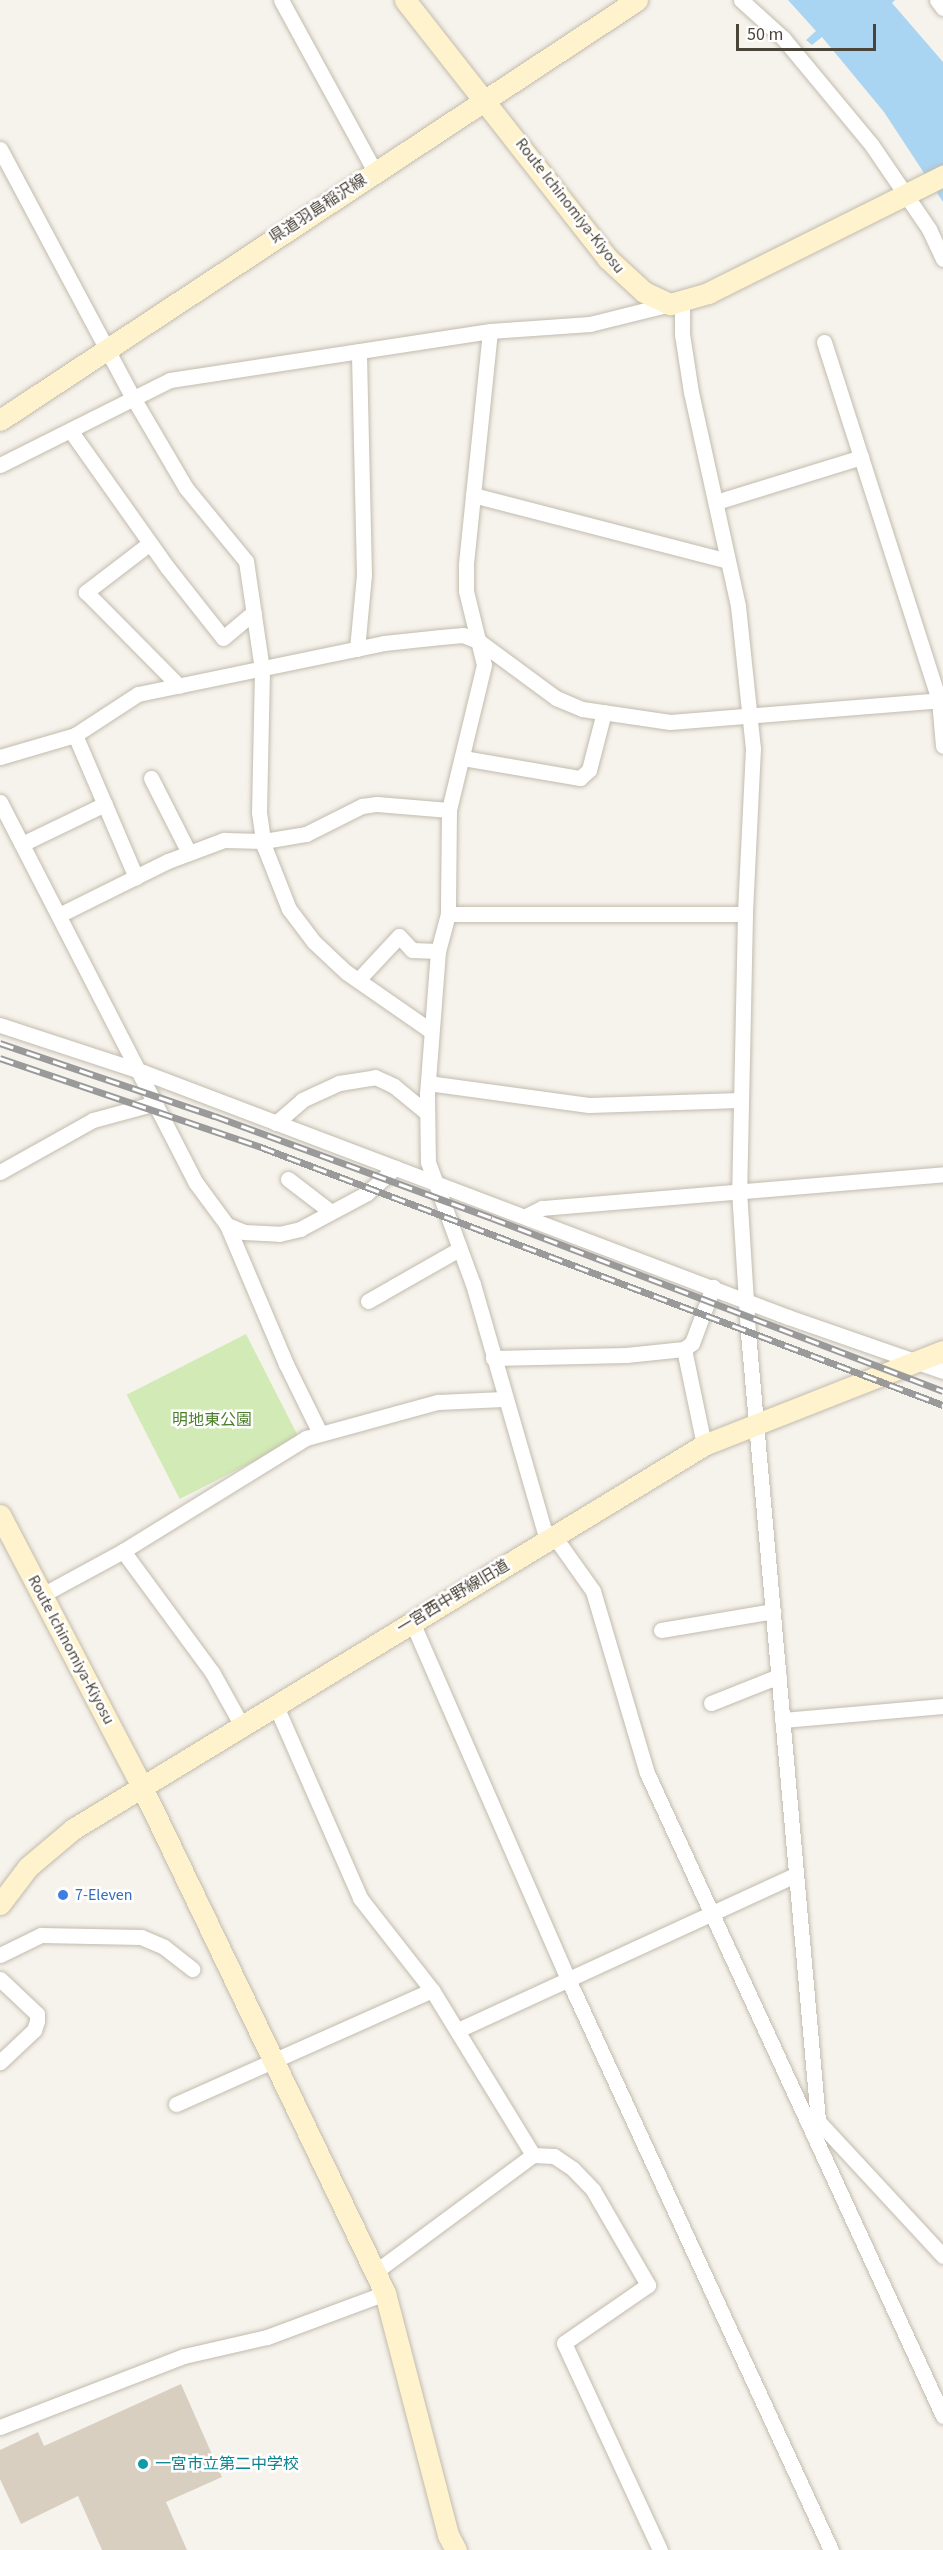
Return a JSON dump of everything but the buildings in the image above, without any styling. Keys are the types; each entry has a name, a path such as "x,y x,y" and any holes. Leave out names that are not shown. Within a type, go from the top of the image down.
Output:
{"street":[{"path":"281,0 375,172"},
{"name":"Route Ichinomiya-Kiyosu","path":"405,0 485,99 607,258 644,292 676,302"},
{"name":"県道羽島稲沢線","path":"0,420 637,0"},
{"path":"741,0 783,38 871,144 929,229 943,259"},
{"path":"937,0 943,8"},
{"path":"0,149 105,350 186,488 246,561 262,670 259,812 264,841 289,909 314,942 358,980 431,1031"},
{"path":"0,465 132,396 170,380 490,331 590,324 676,302 708,292 943,176"},
{"path":"676,302 690,392 728,561 753,748 745,914 739,1190 746,1300 779,1676 814,2122 943,2256"},
{"path":"490,331 473,495 466,591 484,665 450,810 448,914 438,951 428,1083 427,1113 432,1182 459,1249 504,1399 550,1538 592,1591 647,1773 709,1913 814,2122 943,2416"},
{"path":"824,342 941,700 943,746"},
{"path":"357,649 364,575 358,351"},
{"path":"70,430 150,543 222,638 254,612"},
{"path":"716,502 861,457"},
{"path":"473,495 728,561"},
{"path":"150,543 86,592 178,686"},
{"path":"0,757 75,735 138,694 357,649 463,635 480,642 556,698 582,709 670,722 941,700"},
{"path":"463,758 580,778 589,770 604,712"},
{"path":"75,735 136,877"},
{"path":"151,778 189,853"},
{"path":"0,802 143,1072 196,1183 227,1225 286,1364 320,1433"},
{"path":"22,844 105,804"},
{"path":"59,915 136,877 224,840 264,841 306,834 362,806 450,810"},
{"path":"448,914 745,914"},
{"path":"358,980 399,936 412,950 438,951"},
{"path":"0,1025 143,1072 746,1300 943,1371"},
{"path":"276,1123 302,1100 339,1083 375,1077 394,1086 427,1113"},
{"path":"428,1083 589,1106 740,1100"},
{"path":"0,1172 93,1120 156,1103"},
{"path":"227,1225 244,1232 279,1234 319,1222 332,1212 367,1193 395,1168"},
{"path":"526,1216 542,1209 943,1174"},
{"path":"288,1179 332,1212"},
{"path":"368,1301 459,1249"},
{"path":"493,1358 626,1355 684,1349 692,1343 713,1287"},
{"path":"684,1349 704,1445"},
{"name":"一宮西中野線旧道","path":"2,1897 28,1867 73,1829 141,1785 704,1445 757,1421 943,1351"},
{"path":"42,1595 123,1551 320,1433 438,1402 504,1399"},
{"name":"Route Ichinomiya-Kiyosu","path":"0,1515 141,1785 385,2293 448,2535 456,2550"},
{"path":"123,1551 212,1672 241,1724"},
{"path":"660,1630 773,1611"},
{"path":"412,1622 567,1977 831,2550"},
{"path":"711,1703 779,1676"},
{"path":"275,1704 360,1898 432,1990 533,2155"},
{"path":"782,1720 943,1706"},
{"path":"458,2030 567,1977 795,1875"},
{"path":"0,1954 40,1935 141,1937 164,1947 192,1969"},
{"path":"0,1979 37,2014 34,2030 0,2062"},
{"path":"176,2104 432,1990"},
{"path":"375,2272 533,2155 554,2156 573,2169 593,2190 648,2285 564,2343 660,2550"},
{"path":"0,2427 184,2356 267,2337 385,2293"}],"green space":[{"name":"明地東公園","path":"246,1334 299,1438 180,1499 127,1395"}],"water":[{"path":"788,0 895,0 892,3 943,62 943,202 884,112 822,37 812,45 806,40 816,31"}],"railway":[{"path":"0,1043 215,1116 492,1218 943,1391"},
{"path":"0,1058 261,1147 943,1405"}],"place":[{"name":"7-Eleven","path":"63,1895"},
{"name":"一宮市立第二中学校","path":"143,2464"}]}
